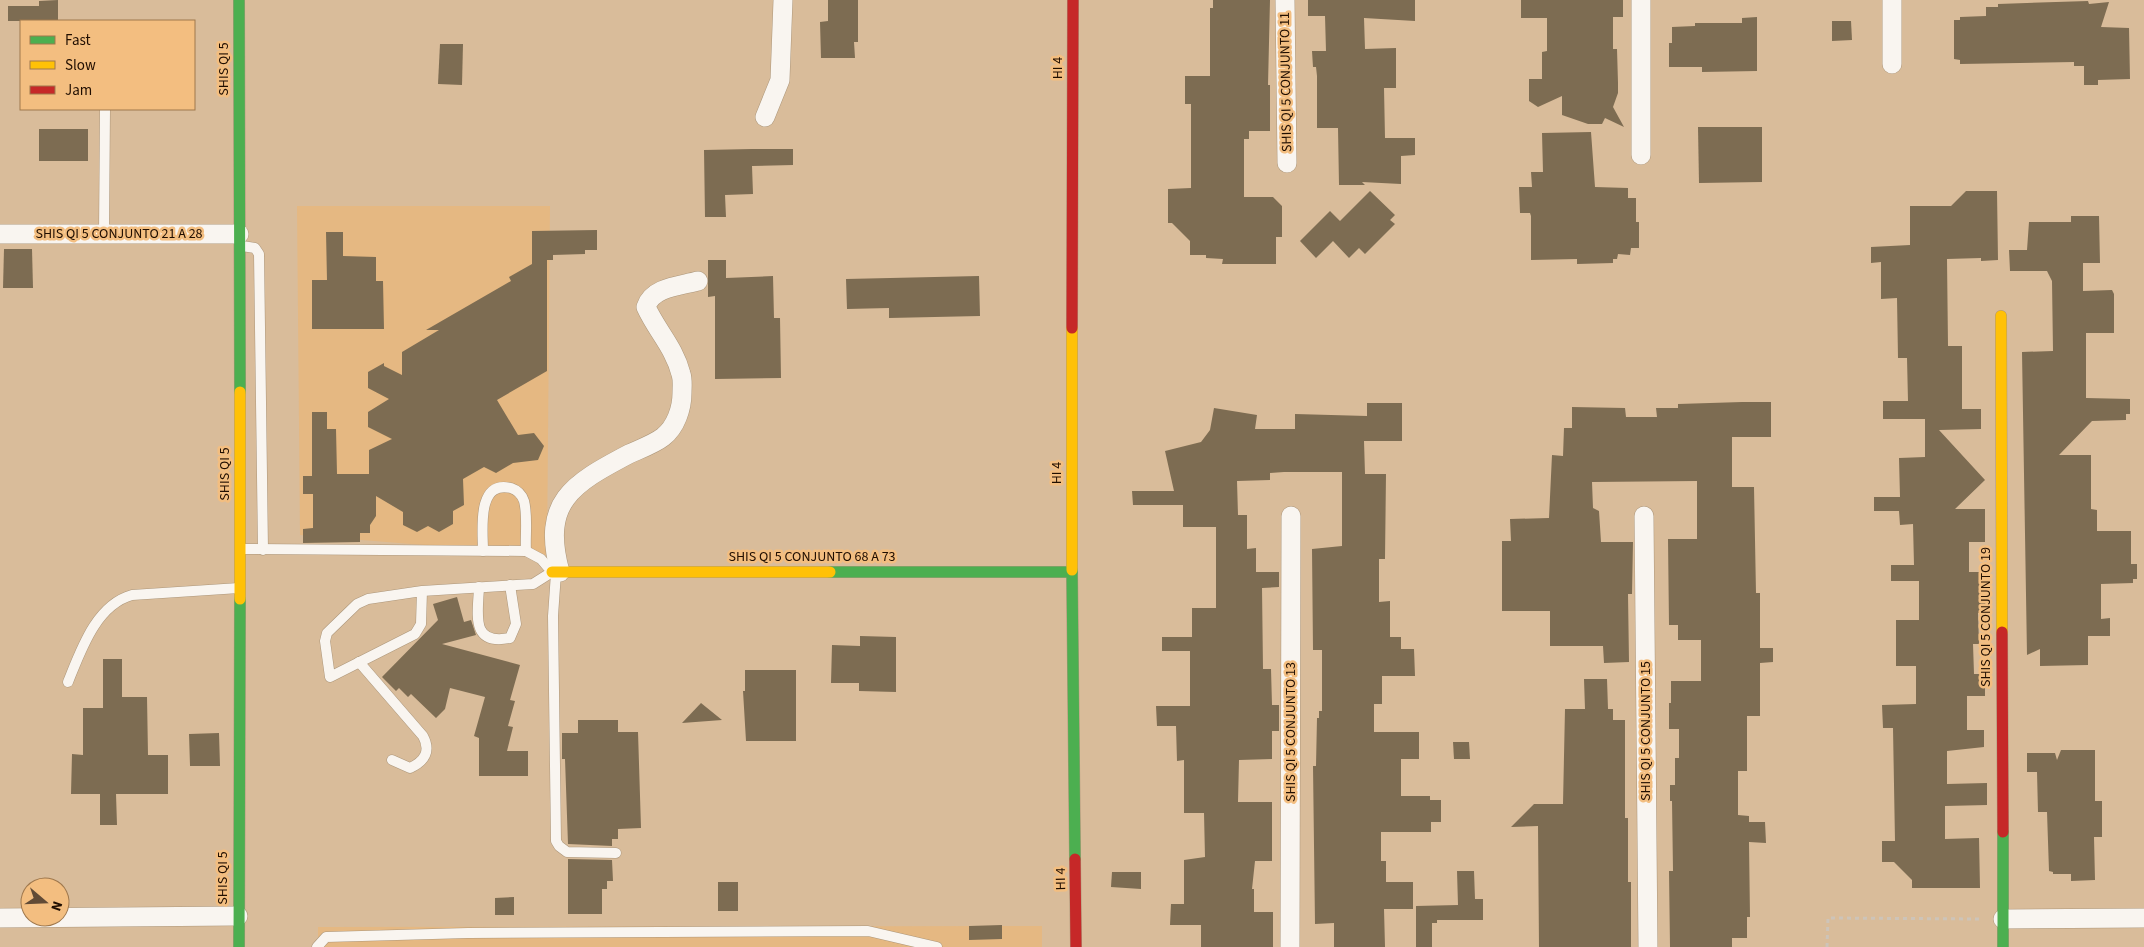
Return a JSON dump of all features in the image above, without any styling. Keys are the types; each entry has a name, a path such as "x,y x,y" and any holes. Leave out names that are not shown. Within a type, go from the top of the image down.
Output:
{"street":[{"name":"SHIS QI 5","path":"238,0 240,549 238,947"},
{"path":"765,117 780,80 783,0"},
{"name":"HI 4","path":"1073,0 1072,572 1076,947"},
{"name":"SHIS QI 5 CONJUNTO 11","path":"1285,0 1287,164"},
{"path":"1641,0 1641,155"},
{"path":"1892,0 1892,64"},
{"name":"SHIS QI 5 CONJUNTO 21 A 28","path":"0,234 104,234 239,240"},
{"path":"556,572 553,532 557,515 572,489 615,462 664,437 675,422 682,404 682,376 673,349 646,307 654,293 698,280"},
{"name":"SHIS QI 5 CONJUNTO 19","path":"2001,316 2003,947"},
{"name":"SHIS QI 5 CONJUNTO 13","path":"1290,516 1290,947"},
{"name":"SHIS QI 5 CONJUNTO 15","path":"1644,516 1648,947"},
{"name":"SHIS QI 5 CONJUNTO 68 A 73","path":"556,572 1072,572"},
{"path":"0,918 238,916"},
{"path":"2003,919 2144,918"}],"lane":[{"path":"104,234 105,110"},
{"path":"239,240 255,248 258,254 263,550"},
{"path":"483,551 485,501 492,492 500,487 512,488 520,493 524,500 526,551"},
{"path":"240,549 526,551 541,559 556,572"},
{"path":"422,591 421,624 414,634 330,677 325,641 327,633 357,604 368,599 422,591 533,584 556,572"},
{"path":"556,572 553,616 556,841 567,852 616,853"},
{"path":"479,586 479,629 484,635 496,641 510,638 516,624 510,585"},
{"path":"68,682 81,650 104,612 121,598 132,595 240,588"},
{"path":"360,662 428,745 426,754 420,763 410,768 392,760"},
{"path":"317,947 326,937 468,933 868,931 938,947"}],"path":[{"path":"1827,947 1828,918 2003,919"}],"shaded area":[{"path":"297,206 550,206 547,555 300,535"},
{"path":"1042,926 1042,947 318,947 318,927"}],"building":[{"path":"58,0 58,20 8,21 8,6 39,6 39,1"},
{"path":"828,0 858,0 858,42 854,42 855,58 821,58 820,22 828,21"},
{"path":"1213,0 1270,0 1268,85 1270,85 1270,131 1249,131 1249,139 1244,139 1244,197 1273,197 1282,206 1282,237 1276,237 1276,264 1222,264 1223,259 1206,258 1206,255 1190,255 1190,241 1172,223 1168,223 1168,189 1191,188 1191,104 1185,104 1185,76 1210,76 1210,8 1213,8"},
{"path":"1308,0 1415,0 1415,21 1364,18 1365,49 1396,48 1396,88 1384,88 1385,138 1415,138 1415,155 1401,156 1401,184 1362,182 1365,185 1339,185 1338,128 1317,128 1317,76 1316,67 1313,67 1312,51 1326,51 1325,16 1308,16"},
{"path":"1521,0 1623,0 1623,17 1613,17 1613,49 1617,49 1618,93 1613,107 1624,127 1605,118 1602,124 1588,124 1562,115 1562,96 1538,107 1529,101 1529,79 1542,79 1542,52 1547,51 1547,18 1521,18"},
{"path":"2088,1 2089,4 2109,2 2101,27 2129,28 2130,79 2098,80 2098,85 2084,85 2084,66 2074,66 2074,62 1960,64 1960,60 1954,59 1954,20 1960,20 1960,17 1986,16 1986,7 1998,7 1998,4"},
{"path":"1757,17 1757,71 1702,72 1702,67 1669,67 1669,43 1672,43 1672,27 1695,26 1695,23 1742,23 1742,18"},
{"path":"1832,21 1851,21 1852,40 1832,41"},
{"path":"440,44 463,44 462,85 438,84"},
{"path":"1698,127 1762,127 1762,182 1699,183"},
{"path":"39,129 88,129 88,161 39,161"},
{"path":"1591,132 1595,187 1628,188 1628,198 1636,198 1636,222 1639,222 1639,248 1631,248 1630,255 1618,254 1617,259 1613,259 1613,263 1577,264 1577,259 1531,260 1531,216 1530,213 1520,213 1519,187 1532,187 1531,172 1543,172 1542,133"},
{"path":"793,149 793,165 752,166 753,194 725,195 726,217 705,217 704,150"},
{"path":"1370,191 1395,215 1390,220 1395,224 1365,254 1359,248 1349,258 1333,241 1316,258 1300,241 1330,211 1340,221"},
{"path":"1966,191 1997,191 1998,260 1981,261 1981,258 1947,259 1948,346 1962,346 1962,409 1981,409 1981,429 1939,430 1985,480 1955,509 1985,509 1985,542 1969,542 1969,572 1985,572 1986,613 1978,613 1979,644 1973,644 1974,674 1985,674 1985,696 1967,696 1967,730 1984,730 1984,747 1947,751 1947,784 1987,783 1987,805 1945,806 1945,839 1979,838 1980,888 1912,888 1912,880 1894,862 1882,862 1882,841 1895,841 1893,728 1883,728 1882,705 1916,704 1916,666 1896,666 1896,620 1919,620 1919,581 1891,581 1891,565 1914,565 1913,524 1900,525 1899,511 1874,511 1874,497 1900,497 1899,458 1925,457 1925,419 1883,419 1883,401 1908,401 1907,358 1898,358 1897,298 1881,299 1881,262 1871,263 1871,247 1910,245 1910,206 1951,206"},
{"path":"2071,216 2099,216 2100,263 2083,263 2083,291 2112,290 2114,294 2114,333 2086,333 2086,398 2130,399 2130,414 2126,414 2126,420 2092,421 2059,455 2091,455 2091,509 2097,510 2097,531 2131,531 2131,564 2137,564 2137,579 2133,579 2133,583 2101,584 2101,619 2110,618 2110,636 2088,636 2088,665 2040,666 2040,649 2027,655 2022,352 2053,351 2052,281 2047,271 2010,271 2009,250 2027,250 2029,222 2071,222"},
{"path":"597,230 597,250 585,250 585,254 553,255 553,260 547,260 547,371 497,400 518,435 534,433 544,446 538,460 513,463 496,473 484,467 463,479 464,505 453,511 453,524 439,532 428,526 417,532 403,525 403,512 376,496 376,516 370,525 370,533 360,533 360,542 303,543 303,529 313,528 313,494 303,494 303,476 312,476 312,412 327,412 327,429 336,429 337,474 369,474 369,450 392,439 368,427 368,412 389,399 368,388 368,372 384,363 384,366 402,375 402,352 439,330 426,330 511,281 509,277 532,264 532,231"},
{"path":"326,232 343,232 343,256 376,257 376,281 383,281 384,329 312,329 312,280 327,280"},
{"path":"4,249 32,249 33,288 3,288"},
{"path":"708,260 726,260 726,278 773,276 774,318 780,318 781,378 715,379 715,296 708,297"},
{"path":"979,276 980,316 889,318 889,308 847,309 846,279"},
{"path":"1771,402 1771,437 1732,437 1732,487 1754,487 1756,593 1760,593 1760,648 1773,648 1773,662 1760,663 1760,716 1747,716 1747,771 1738,771 1738,815 1749,816 1749,822 1765,822 1766,843 1749,842 1750,917 1747,917 1747,938 1732,938 1732,947 1670,947 1669,871 1673,871 1670,785 1675,785 1675,758 1679,758 1679,729 1669,729 1671,681 1701,681 1701,640 1678,640 1678,625 1669,625 1668,539 1697,539 1697,481 1592,482 1593,508 1599,511 1601,542 1633,542 1632,594 1628,594 1629,662 1604,663 1603,646 1550,646 1550,611 1502,611 1502,541 1511,541 1510,519 1549,518 1552,455 1563,456 1564,428 1572,428 1572,407 1625,408 1626,417 1657,417 1656,408 1678,408 1678,404"},
{"path":"1367,403 1402,403 1402,441 1364,441 1365,474 1386,474 1385,559 1379,559 1379,602 1390,601 1390,637 1401,637 1401,649 1414,649 1415,676 1382,676 1382,704 1374,704 1374,732 1419,732 1419,759 1401,759 1401,796 1430,796 1430,800 1441,800 1441,822 1431,822 1431,832 1381,832 1381,861 1386,861 1386,882 1413,882 1413,909 1384,909 1385,947 1334,947 1334,923 1315,924 1313,766 1316,766 1317,718 1319,718 1319,711 1322,711 1322,650 1313,650 1312,549 1342,546 1342,472 1270,473 1270,480 1237,481 1238,515 1247,515 1247,549 1256,548 1256,572 1279,572 1279,587 1262,588 1263,669 1271,669 1272,705 1279,705 1279,731 1272,731 1272,759 1239,760 1238,802 1272,802 1272,861 1255,861 1252,889 1254,889 1254,912 1273,912 1273,947 1201,947 1201,925 1170,925 1171,904 1184,904 1184,860 1205,857 1204,813 1184,813 1184,760 1177,761 1176,726 1157,726 1156,706 1190,706 1190,651 1162,651 1162,637 1192,637 1192,608 1216,608 1216,527 1183,527 1183,505 1133,505 1132,491 1174,491 1165,451 1201,442 1210,430 1214,408 1257,415 1255,429 1295,429 1295,414 1367,416"},
{"path":"457,597 464,622 471,620 476,635 442,644 520,665 510,700 515,701 508,726 513,727 507,751 528,751 528,776 479,776 479,738 474,736 485,697 450,688 445,709 436,718 411,694 408,697 399,688 396,691 382,677 438,620 433,604"},
{"path":"860,636 896,637 896,692 859,691 859,683 831,683 832,645 860,646"},
{"path":"103,659 122,659 122,697 147,697 148,755 168,755 168,794 116,794 117,825 100,825 100,794 71,794 72,754 83,755 83,708 103,708"},
{"path":"745,670 796,670 796,741 746,741 743,691 745,691"},
{"path":"1584,679 1607,679 1608,709 1613,709 1613,720 1625,720 1625,818 1628,818 1628,882 1631,882 1631,947 1539,947 1538,826 1511,827 1534,804 1563,804 1565,709 1585,709"},
{"path":"701,703 722,720 682,723"},
{"path":"578,720 618,720 618,732 638,732 641,828 618,829 618,839 612,839 612,846 568,844 565,759 562,759 562,733 578,733"},
{"path":"219,733 220,766 190,766 189,734"},
{"path":"1453,742 1469,742 1470,759 1454,759"},
{"path":"2061,750 2095,750 2095,801 2102,801 2102,837 2094,837 2095,880 2071,881 2071,874 2053,874 2053,872 2049,871 2047,812 2038,812 2037,772 2027,772 2027,753 2055,753 2057,760"},
{"path":"568,859 612,860 613,881 607,881 607,889 602,889 602,914 568,914"},
{"path":"1457,871 1474,871 1475,899 1483,899 1483,920 1437,920 1437,923 1432,923 1432,947 1416,947 1416,906 1458,905"},
{"path":"1112,872 1141,872 1141,889 1111,887"},
{"path":"718,882 738,882 738,911 718,911"},
{"path":"514,897 514,915 495,915 495,898"},
{"path":"1002,925 1002,939 969,940 969,926"}],"traffic: fast":[{"path":"239,0 240,392"},
{"path":"1072,570 1075,859"},
{"path":"830,572 1072,572"},
{"path":"239,947 240,599"},
{"path":"2003,832 2003,947"}],"traffic: slow":[{"path":"2001,316 2002,632"},
{"path":"1072,328 1072,570"},
{"path":"240,392 240,599"},
{"path":"552,572 830,572"}],"traffic: jam":[{"path":"1072,328 1073,0"},
{"path":"2002,632 2003,832"},
{"path":"1075,859 1076,947"}]}
